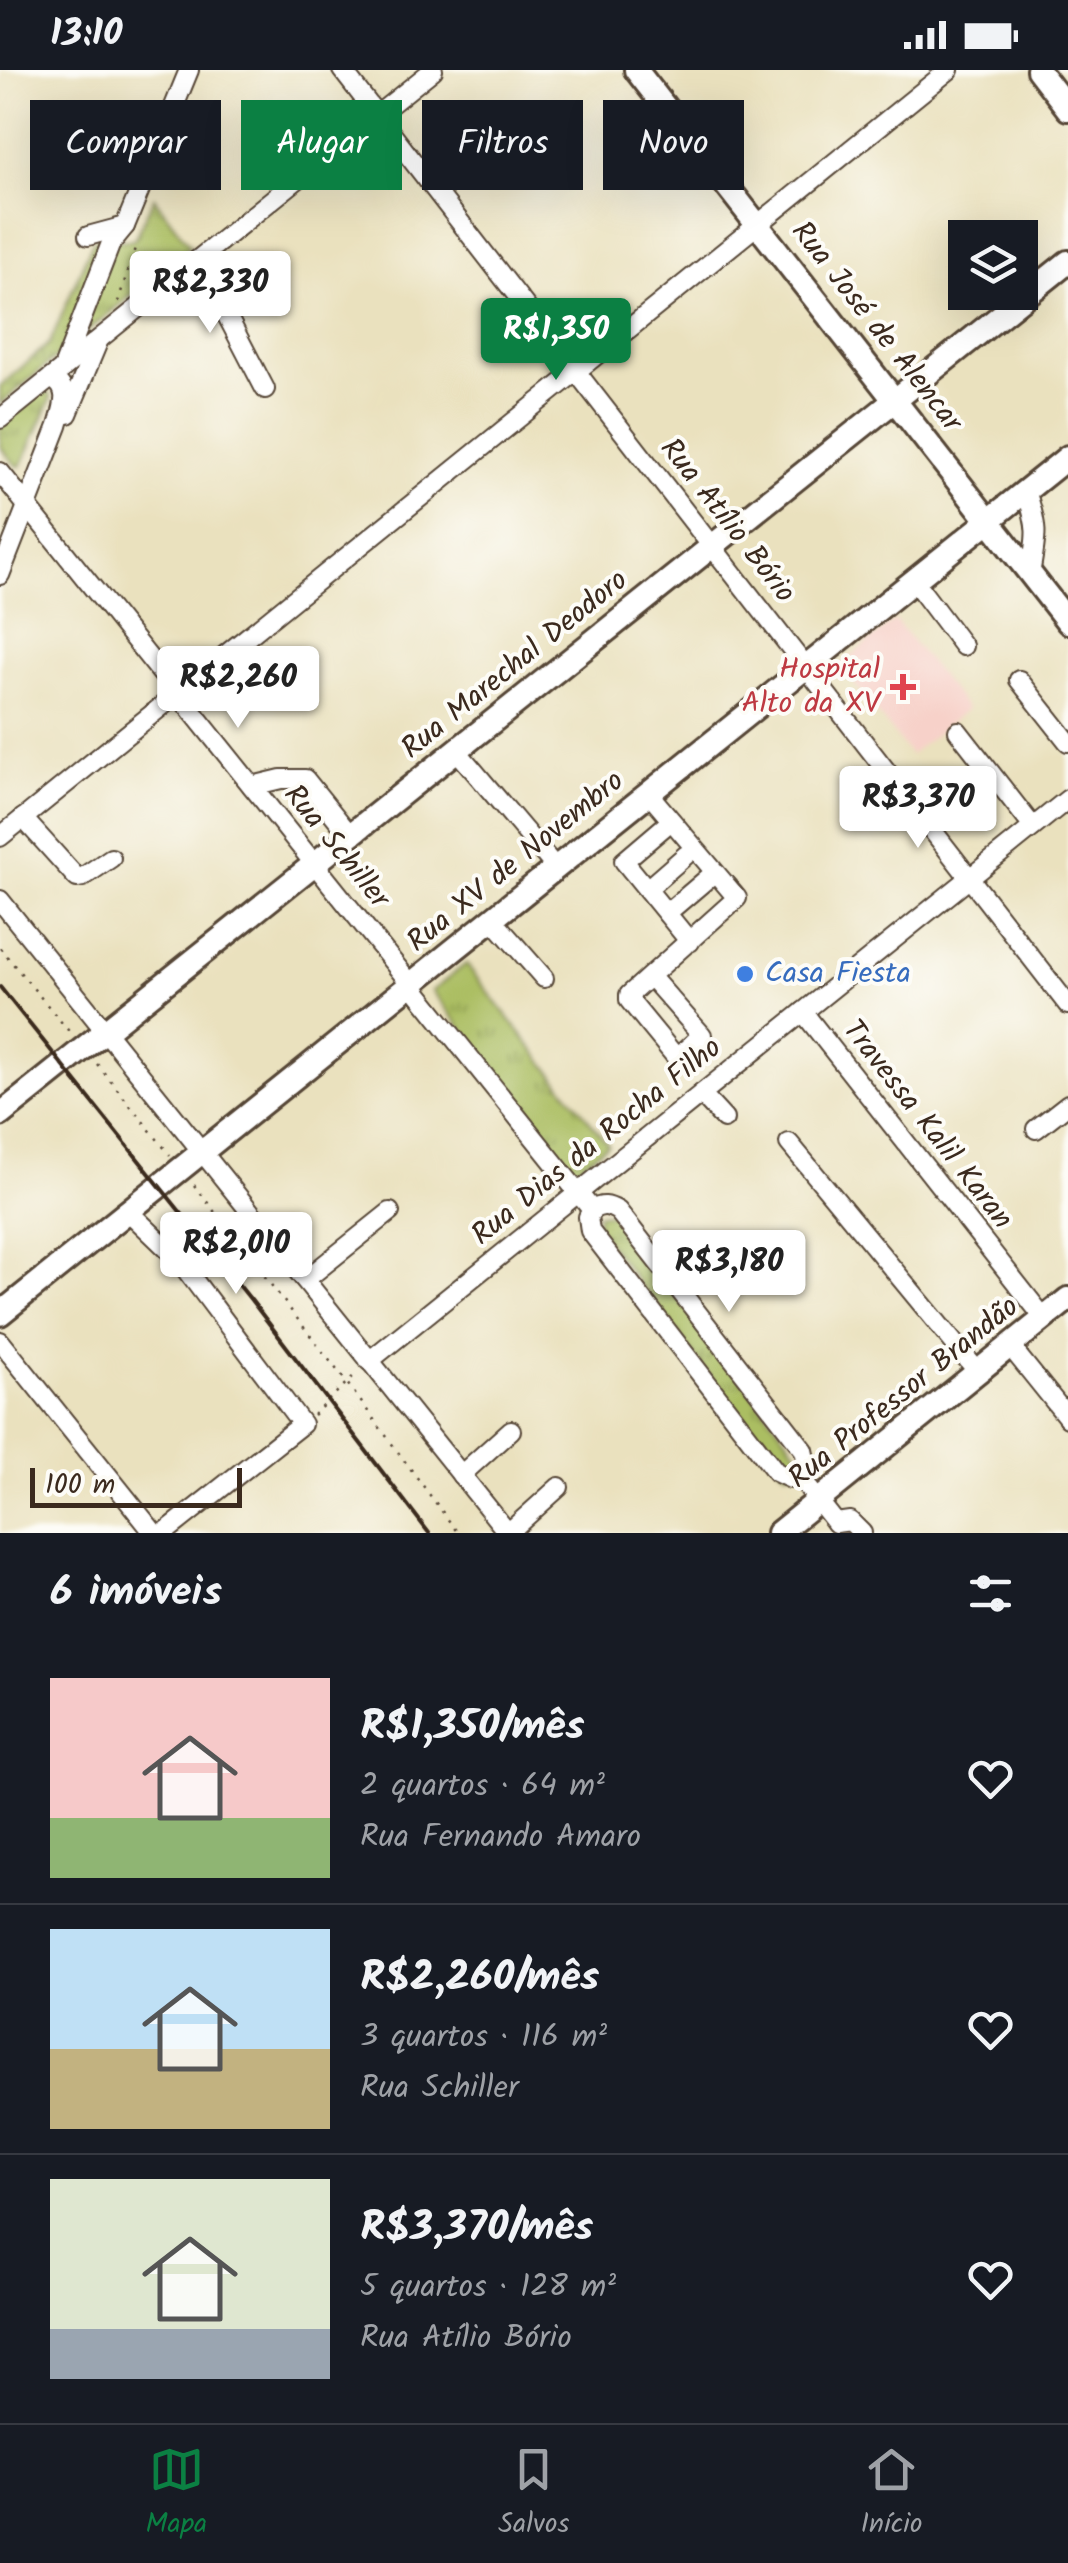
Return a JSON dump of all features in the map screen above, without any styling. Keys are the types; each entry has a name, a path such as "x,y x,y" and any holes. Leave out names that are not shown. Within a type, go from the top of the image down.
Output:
{"main road":[{"name":"Rua José de Alencar","path":"636,70 1068,622"},
{"path":"1038,70 1068,109"},
{"name":"Rua Marechal Deodoro","path":"0,1116 1068,262"},
{"name":"Rua XV de Novembro","path":"0,1314 1068,457"},
{"name":"Rua Professor Brandão","path":"778,1533 1068,1300"}],"street":[{"path":"0,575 58,426 64,388 57,374 111,243 125,226 189,70"},
{"name":"Rua Atílio Bório","path":"342,70 365,100"},
{"path":"396,100 433,70"},
{"path":"0,837 948,70"},
{"name":"Rua Atílio Bório","path":"402,147 422,173"},
{"path":"0,419 284,190"},
{"name":"Rua Atílio Bório","path":"435,190 1068,1005"},
{"path":"88,236 125,226"},
{"path":"198,260 265,389"},
{"path":"58,426 68,414 104,336"},
{"name":"Rua Schiller","path":"2,481 28,507 592,1210"},
{"path":"1026,491 1037,536 1030,574"},
{"path":"914,581 963,646"},
{"path":"1019,680 1068,742"},
{"path":"958,731 1033,828"},
{"path":"456,751 556,868"},
{"path":"252,786 305,779 350,835"},
{"path":"645,797 710,876"},
{"name":"Rua Dias da Rocha Filho","path":"370,1360 1068,799"},
{"path":"23,818 77,878 83,878 111,858"},
{"path":"650,976 702,1035 679,1056 629,1000 629,994 736,898 686,855 667,824"},
{"path":"667,824 624,861 690,942"},
{"path":"647,889 686,855"},
{"path":"666,913 710,876"},
{"path":"0,900 508,1533 559,1488"},
{"path":"492,919 544,978"},
{"name":"Travessa Kalil Karan","path":"803,1012 1044,1318"},
{"path":"701,1094 724,1120"},
{"path":"1036,1129 1068,1104"},
{"path":"789,1143 978,1372"},
{"name":"Rua Schiller","path":"610,1206 618,1211 758,1390 804,1450 807,1460 799,1476 791,1479 776,1472 590,1231 588,1217 592,1210 610,1206"},
{"path":"127,1210 178,1260 302,1424 164,1533"},
{"path":"305,1280 390,1212"},
{"path":"0,1340 154,1533"},
{"path":"1010,1346 1068,1418"},
{"path":"461,1475 511,1430"},
{"name":"Rua Schiller","path":"799,1476 819,1500 833,1528 850,1521 862,1533"}],"path":[{"path":"104,336 136,248 125,226"},
{"path":"0,948 75,1038"},
{"path":"96,1064 172,1158"},
{"path":"192,1184 458,1533"},
{"path":"302,1424 330,1402 370,1360"}],"shaded area":[{"name":"Hospital Alto da XV","path":"895,620 967,709 910,755 840,665"}],"green space":[{"path":"154,198 190,246 0,404 0,386 50,343 93,241 134,240"},
{"path":"45,389 50,401 23,462 16,465 0,447 0,426"},
{"path":"466,964 608,1144 574,1171 432,991"},
{"path":"613,1213 799,1454 795,1470 787,1472 781,1468 596,1228 598,1214"}],"railway":[{"path":"0,987 251,1300 429,1533"}],"place":[{"name":"Hospital Alto da XV","path":"903,687"},
{"name":"Casa Fiesta","path":"745,974"}]}
